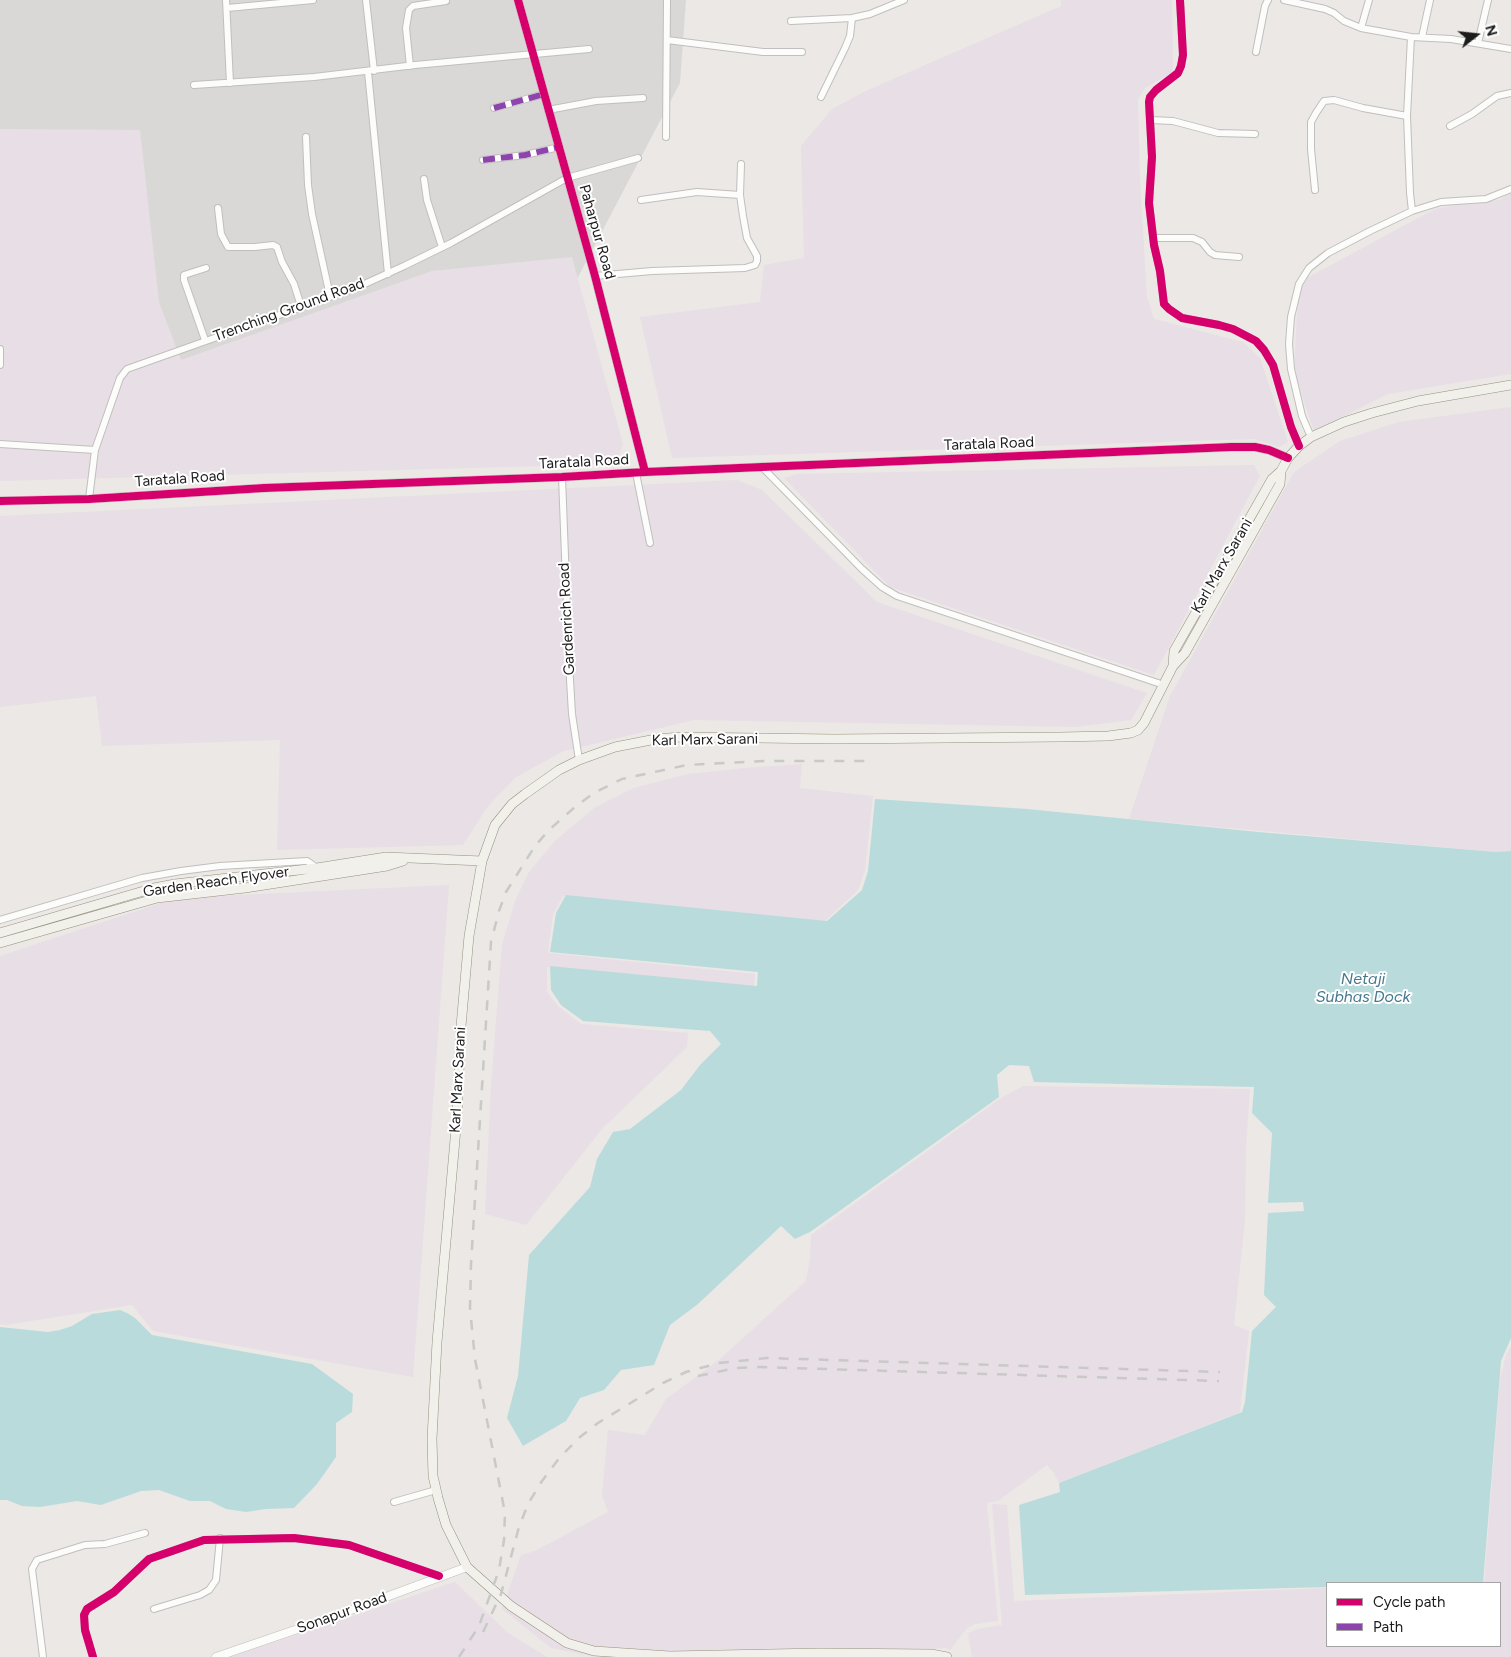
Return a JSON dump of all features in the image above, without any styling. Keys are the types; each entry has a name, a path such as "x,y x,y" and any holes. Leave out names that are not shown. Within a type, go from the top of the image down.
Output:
{"main road":[{"name":"Karl Marx Sarani","path":"947,1657 930,1654 820,1653 670,1656 594,1651 567,1643 519,1612 467,1567 446,1525 436,1490 433,1476 432,1439 437,1342 457,1117 468,936 482,861 495,825 512,804 559,770 578,760 623,745 656,739 681,737 844,739 1108,736 1131,733 1138,730 1144,723 1164,685 1173,666 1174,651 1193,617 1272,478 1281,472 1288,458 1299,446 1311,437 1353,419 1418,400 1511,386"},
{"path":"316,873 387,866 409,859 482,861"},
{"name":"Garden Reach Flyover","path":"0,933 154,888 244,876 316,873"},
{"name":"Garden Reach Flyover","path":"0,943 156,898 245,888 316,873"}],"street":[{"path":"226,0 230,83"},
{"path":"227,8 313,0"},
{"path":"366,0 388,274"},
{"name":"Paharpur Road","path":"518,0 596,276 641,472"},
{"path":"666,137 667,0"},
{"path":"791,21 852,18 870,14 904,0"},
{"path":"1180,0 1183,55 1181,66 1178,73 1156,90 1148,102 1152,157 1150,203 1153,238 1164,304 1169,310 1182,318 1219,324 1256,340 1273,365 1291,427 1299,446"},
{"path":"1256,52 1265,6 1268,0"},
{"path":"1284,0 1326,9 1334,12 1344,21 1361,28 1411,37 1478,43 1511,49"},
{"path":"1361,28 1369,0"},
{"path":"1422,37 1430,0"},
{"path":"1478,43 1488,0"},
{"path":"410,66 406,28 409,10 413,6 446,1"},
{"path":"821,97 850,36 852,18"},
{"path":"1411,37 1407,116 1412,211"},
{"path":"667,40 762,52 802,52"},
{"path":"194,85 371,71 589,49"},
{"path":"1450,126 1472,114 1497,96 1511,93"},
{"path":"494,108 544,94"},
{"path":"548,110 596,101 643,98"},
{"path":"1315,190 1311,149 1311,122 1324,101 1334,100 1363,108 1407,116"},
{"path":"1150,120 1173,121 1218,133 1255,134"},
{"path":"306,137 312,214 330,296"},
{"path":"483,160 525,155 559,147"},
{"name":"Trenching Ground Road","path":"89,499 95,450 120,378 127,369 388,274 442,247 567,178 638,158"},
{"path":"596,276 652,271 752,267 757,261 757,256 747,238 740,195 740,164"},
{"path":"424,179 427,200 442,247"},
{"path":"1311,437 1302,416 1291,369 1290,344 1291,317 1299,284 1309,268 1328,254 1412,211 1441,202 1486,200 1511,189"},
{"path":"641,200 697,192 740,195"},
{"path":"218,208 221,234 228,247 275,245 277,247 282,262 294,284 301,306"},
{"path":"1153,238 1193,238 1202,242 1214,255 1239,257"},
{"path":"204,340 184,275 206,268"},
{"path":"0,349 0,364"},
{"path":"0,444 95,450"},
{"name":"Taratala Road","path":"0,501 89,499 264,488 562,478 641,472 1231,447 1255,447 1269,450 1288,458"},
{"path":"762,467 862,569 882,587 898,596 1164,685"},
{"path":"641,472 650,543"},
{"name":"Gardenrich Road","path":"562,478 569,662 572,714 578,760"},
{"path":"0,920 142,878 182,871 220,866 307,861 316,873"},
{"path":"394,1502 436,1490"},
{"path":"43,1657 32,1569 33,1564 37,1560 85,1545 105,1544 145,1533"},
{"path":"93,1657 84,1615 88,1609 114,1592 149,1560 198,1541 220,1538 294,1538 349,1544 439,1576"},
{"path":"154,1609 200,1595 213,1586 216,1580 220,1538"},
{"name":"Sonapur Road","path":"216,1657 324,1620 467,1567"}],"shaded area":[{"path":"0,0 686,0 680,83 576,281 0,422"},
{"path":"1061,0 1172,0 1173,72 1145,88 1138,99 1140,180 1147,297 1154,319 1243,342 1260,358 1288,442 1279,447 1254,439 672,458 640,317 760,302 764,265 804,258 801,146 832,109 868,90 1061,6"},
{"path":"0,129 140,130 159,302 181,360 432,271 572,257 623,444 616,464 0,481"},
{"path":"1511,192 1511,374 1388,394 1314,431 1294,371 1298,295 1307,278 1435,209 1465,203 1500,200"},
{"path":"1511,407 1511,851 1496,852 1129,819 1170,696 1294,472 1340,441 1399,422"},
{"path":"1254,465 1260,476 1154,675 890,587 784,478 797,474"},
{"path":"737,480 762,490 877,602 1147,693 1131,720 1075,727 694,720 564,751 516,777 488,806 463,845 277,850 280,740 102,746 96,696 0,707 0,516"},
{"path":"802,764 800,788 873,796 865,870 858,890 825,921 563,896 553,914 548,953 755,974 754,986 547,967 547,992 559,1007 581,1024 688,1033 687,1047 602,1129 526,1225 485,1214 491,1086 502,945 515,901 529,872 556,840 594,808 634,788 688,774"},
{"path":"449,885 413,1377 153,1331 132,1305 6,1325 0,1324 0,956 176,898"},
{"path":"1023,1086 1250,1089 1246,1148 1245,1220 1234,1325 1249,1331 1240,1412 1059,1483 1047,1465 998,1501 987,1503 998,1621 975,1624 967,1628 950,1650 946,1648 803,1657 596,1657 551,1648 502,1609 521,1555 535,1551 608,1512 602,1496 608,1430 645,1435 666,1399 720,1359 806,1281 810,1259 811,1235 1001,1098"},
{"path":"1511,1346 1511,1657 972,1657 968,1633 978,1629 1002,1625 992,1504 1007,1505 1014,1601 1326,1588 1326,1647 1501,1647 1501,1582 1484,1582 1500,1380 1506,1355"},
{"path":"455,1582 508,1633 547,1657 230,1657"}],"water":[{"name":"Netaji Subhas Dock","path":"875,799 1027,809 1258,832 1496,852 1511,851 1511,1338 1501,1361 1483,1582 1326,1582 1326,1587 1025,1595 1019,1505 1060,1492 1059,1483 1242,1412 1245,1402 1252,1331 1276,1307 1264,1295 1268,1213 1304,1211 1303,1202 1268,1203 1272,1133 1252,1113 1254,1087 1034,1082 1029,1066 1009,1065 997,1075 999,1097 810,1232 795,1239 781,1226 698,1304 670,1325 654,1365 621,1370 604,1390 580,1398 566,1421 523,1446 507,1418 518,1376 529,1255 590,1187 597,1159 613,1132 630,1129 681,1090 700,1065 721,1044 710,1031 583,1021 561,1005 551,990 550,966 757,986 758,972 550,952 556,913 566,895 827,921 862,890 868,871"},
{"path":"120,1310 135,1318 152,1335 312,1364 353,1394 352,1412 336,1423 336,1457 317,1484 294,1508 246,1512 226,1509 210,1501 190,1501 159,1490 141,1491 101,1505 77,1501 40,1507 22,1506 7,1500 0,1500 0,1327 48,1332 72,1326 92,1314"}],"railway":[{"path":"459,1657 479,1626 499,1570 504,1540 505,1513 475,1359 470,1308 471,1264 491,942 506,892 535,846 549,830 594,793 622,779 687,765 766,761 870,761"},
{"path":"483,1632 501,1594 519,1527 528,1504 560,1457 580,1437 598,1423 663,1383 686,1372 719,1363 767,1358 1220,1372"},
{"path":"698,1376 736,1368 758,1367 1219,1381"}],"marked path":[{"path":"494,108 544,94"},
{"path":"483,160 525,155 559,147"}],"cycle path":[{"path":"518,0 595,276 645,472"},
{"path":"1180,0 1183,55 1181,66 1178,73 1156,90 1150,97 1149,102 1152,157 1149,203 1164,304 1182,318 1233,329 1256,341 1273,365 1291,427 1299,446"},
{"path":"0,501 89,499 264,488 562,477 1231,447 1255,447 1269,450 1288,458"},
{"path":"93,1657 85,1630 84,1615 87,1609 114,1592 149,1559 204,1540 294,1538 349,1545 439,1576"}]}
